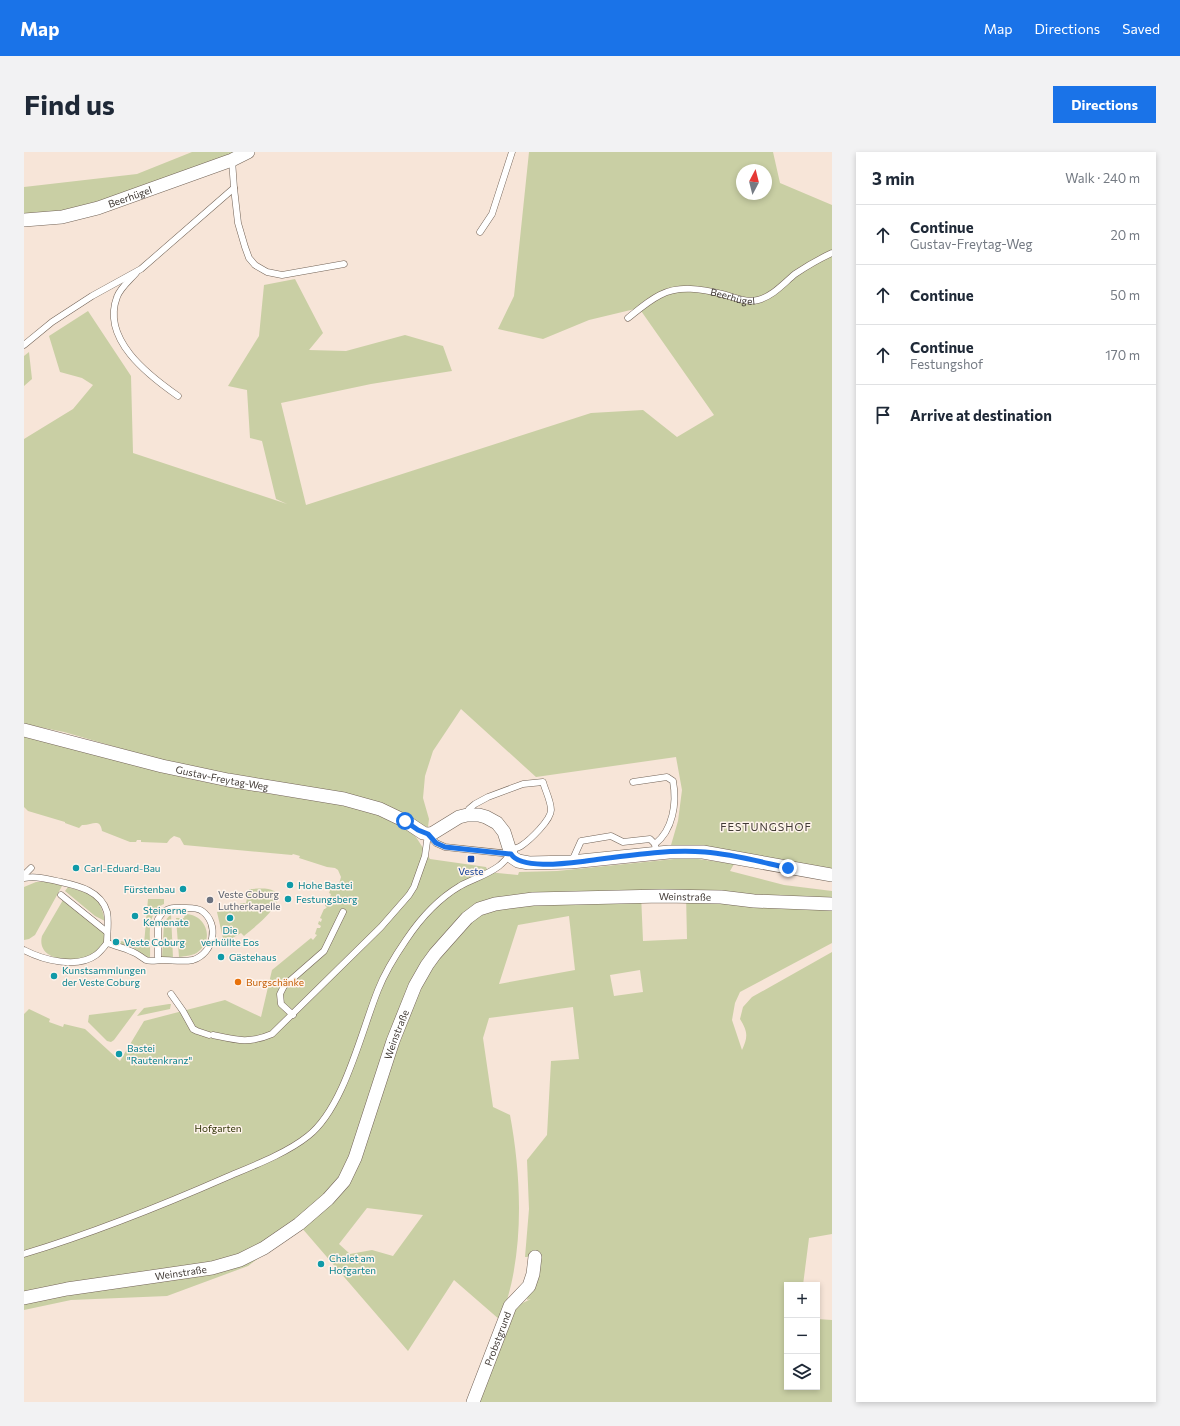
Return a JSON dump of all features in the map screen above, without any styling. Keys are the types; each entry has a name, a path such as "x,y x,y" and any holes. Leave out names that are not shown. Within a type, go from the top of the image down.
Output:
{"street":[{"name":"Beerhügel","path":"24,220 62,217 98,208 232,160 248,152"},
{"name":"Gustav-Freytag-Weg","path":"24,730 162,766 228,780 344,799 380,809 405,821 423,832"},
{"path":"423,832 432,833 459,817 468,815 486,817 497,823 504,832 510,852 515,860 529,863 571,862 656,848 716,853 832,875"},
{"name":"Weinstraße","path":"24,1298 67,1289 212,1268 240,1260 264,1248 299,1224 328,1199 344,1181 355,1158 392,1041 415,986 427,965 467,918 480,909 495,904 533,899 662,896 721,897 754,901 832,904"},
{"name":"Probstgrund","path":"473,1402 510,1306 529,1286 533,1274 535,1257"}],"lane":[{"path":"480,232 492,214 512,152"},
{"path":"232,160 238,223 249,258 255,264 267,272 282,275 344,264"},
{"path":"178,396 158,382 136,362 127,351 118,335 115,325 113,312 117,297 120,290 141,269 234,188"},
{"name":"Beerhügel","path":"628,318 660,295 673,290 699,290 744,300 762,299 768,297 813,262 832,254"},
{"path":"24,345 52,322 92,296 141,269"},
{"path":"571,862 581,841 611,836 623,842 650,839 656,848 670,824 674,807 674,782 667,777 633,782"},
{"path":"24,1254 53,1245 198,1190 257,1164 309,1136 329,1114 338,1095 378,989 389,966 407,938 425,915 443,898 499,866 510,852 534,835 547,820 551,809 543,782 523,784 488,797 469,809 468,815"},
{"path":"423,832 436,843 445,847 510,852"},
{"path":"171,994 192,1027 197,1032 246,1041 262,1039 272,1034 381,927 409,895 414,887 425,856 423,832"},
{"path":"24,877 31,868"},
{"path":"24,877 37,877 76,885 90,890 101,900 107,913 107,943 96,956 77,963 59,962 24,950"},
{"path":"61,895 107,932"},
{"path":"107,943 132,952 147,960 193,960 202,955 213,939 209,918 201,910 174,908 167,909 158,919 158,957"},
{"path":"292,1015 281,1004 280,994 284,986 324,950 343,912"}],"green space":[{"path":"192,152 235,152 146,185 72,210 24,214 24,187 137,174"},
{"path":"529,152 773,152 780,183 832,205 832,875 669,852 678,821 682,790 676,757 536,777 461,709 433,751 425,776 423,798 429,819 428,827 270,785 171,763 64,732 24,724 24,439 73,409 93,385 82,378 60,372 49,336 88,311 131,376 133,453 287,504 276,499 262,441 250,438 247,390 228,386 259,336 264,285 295,279 323,333 309,350 346,351 405,335 443,346 452,371 371,384 281,403 306,505 591,413 643,410 677,437 714,415 639,308 589,320 543,339 498,329 514,296"},
{"path":"29,352 32,379 24,386 24,356"},
{"name":"Hofgarten","path":"24,735 190,779 266,793 339,804 380,815 406,828 416,837 430,859 486,867 488,872 518,875 519,872 557,871 674,859 698,859 734,864 730,871 784,885 832,891 832,943 740,992 735,1003 732,1020 742,1050 746,1038 746,1031 740,1019 743,1007 752,997 832,952 832,1234 809,1238 803,1282 784,1282 784,1390 820,1390 820,1319 832,1320 832,1402 474,1402 512,1308 531,1299 527,1300 535,1257 525,1257 529,1209 527,1160 547,1135 551,1061 579,1059 573,1007 489,1018 483,1038 493,1107 510,1115 519,1192 519,1219 514,1271 500,1320 454,1280 408,1351 301,1227 248,1266 167,1296 71,1300 24,1310 24,1014 29,1009 50,1019 49,1022 63,1027 64,1024 85,1029 120,1061 144,1021 225,1000 261,1017 272,970 311,938 313,940 317,935 315,934 317,928 320,928 321,926 318,924 319,921 321,922 322,919 320,918 324,909 327,907 325,906 331,894 329,893 331,888 339,884 341,877 338,870 335,868 299,858 300,856 293,854 184,845 180,838 174,836 167,843 141,842 141,840 130,842 102,831 101,827 97,823 82,825 79,828 65,822 28,811 24,807","holes":["641,894 686,894 687,939 643,941","569,916 575,970 499,984 518,925","640,970 643,992 614,996 610,975","367,1208 423,1215 393,1256 372,1250 350,1254 339,1244"]},
{"path":"36,882 50,882 62,886 35,935 24,940 24,887"},
{"path":"68,887 94,897 100,905 105,921 95,916 65,891"},
{"path":"249,889 265,889 274,891 277,896 277,902 261,922 244,936 241,933 224,943 217,912 226,910 234,911 241,903 246,903"},
{"path":"148,899 164,899 164,904 158,908 151,920 150,957 147,957 132,947 119,945 120,941 144,944"},
{"path":"63,900 107,937 107,943 89,957 63,960 49,955 44,950 42,936"},
{"path":"171,914 173,958 162,958 164,922"},
{"path":"185,914 198,918 206,928 207,934 204,946 197,953 179,957 176,918 184,918"},
{"path":"171,1004 170,1009 137,1016 144,1008"},
{"path":"137,1009 111,1042 107,1041 88,1022 89,1015"}],"place":[{"name":"Veste","path":"471,859"},
{"name":"Carl-Eduard-Bau","path":"76,868"},
{"name":"Hohe Bastei","path":"290,885"},
{"name":"Fürstenbau","path":"183,889"},
{"name":"Festungsberg","path":"288,899"},
{"name":"Veste Coburg Lutherkapelle","path":"210,900"},
{"name":"Steinerne Kemenate","path":"135,916"},
{"name":"Die verhüllte Eos","path":"230,918"},
{"name":"Veste Coburg","path":"116,942"},
{"name":"Gästehaus","path":"221,957"},
{"name":"Kunstsammlungen der Veste Coburg","path":"54,976"},
{"name":"Burgschänke","path":"238,982"},
{"name":"Bastei \"Rautenkranz\"","path":"119,1054"},
{"name":"Chalet am Hofgarten","path":"321,1264"}],"district":[{"name":"FESTUNGSHOF","path":"766,826"}],"route":[{"path":"405,821 423,833 428,834 436,843 445,847 511,854 515,860 529,863 555,864 656,853 703,852 716,853 788,868"}]}
